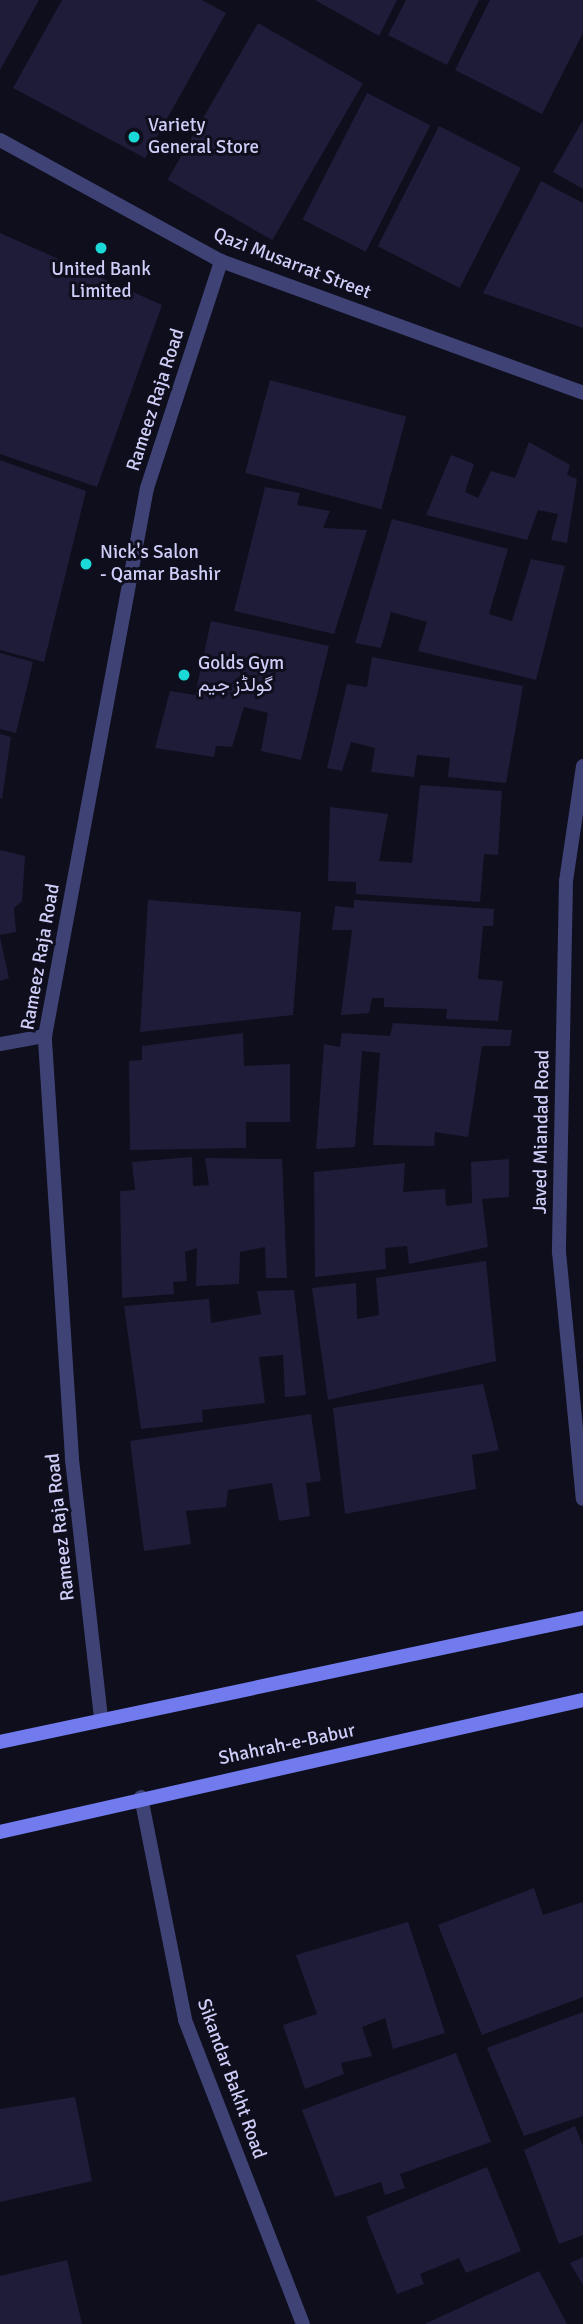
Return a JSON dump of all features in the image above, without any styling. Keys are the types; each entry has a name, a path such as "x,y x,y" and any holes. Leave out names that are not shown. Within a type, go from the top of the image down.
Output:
{"main road":[{"path":"0,1742 101,1718 583,1618"},
{"name":"Shahrah-e-Babur","path":"0,1832 141,1797 583,1700"}],"street":[{"name":"Qazi Musarrat Street","path":"0,140 221,261 583,393"},
{"name":"Rameez Raja Road","path":"101,1718 72,1458 45,1036 147,488 221,261"},
{"name":"Javed Miandad Road","path":"583,766 566,881 559,1252 583,1499"},
{"path":"0,1044 45,1036"},
{"name":"Sikandar Bakht Road","path":"141,1797 185,2020 303,2324"}],"building":[{"path":"0,0 39,0 0,70"},
{"path":"62,0 202,0 226,13 145,158 13,88"},
{"path":"315,0 397,0 379,36"},
{"path":"406,0 479,0 447,65 388,35"},
{"path":"490,0 583,0 583,33 542,114 455,70"},
{"path":"258,23 363,83 272,240 168,180"},
{"path":"367,93 430,125 366,252 303,220"},
{"path":"583,120 583,189 553,172"},
{"path":"439,126 521,168 460,288 378,246"},
{"path":"541,181 583,203 583,328 483,293"},
{"path":"0,233 162,305 97,487 0,454"},
{"path":"270,380 406,416 381,509 245,473"},
{"path":"529,442 570,465 567,475 577,479 567,543 551,540 558,514 538,510 527,540 426,515 451,455 474,464 465,492 478,498 491,471 515,478"},
{"path":"0,460 86,491 44,662 0,650"},
{"path":"265,487 300,493 297,505 330,511 323,528 367,530 334,634 234,611"},
{"path":"392,519 508,549 489,614 512,621 531,559 565,566 536,680 418,651 427,622 391,612 381,648 355,643"},
{"path":"211,621 329,646 301,760 261,751 268,713 244,707 232,747 216,746 214,757 155,748 170,691 195,695"},
{"path":"0,653 33,662 16,733 0,729"},
{"path":"372,657 523,686 506,783 448,777 450,758 417,755 414,777 371,772 375,748 351,742 342,771 327,768 347,684 367,687"},
{"path":"0,734 11,737 2,799 0,798"},
{"path":"420,785 502,791 498,855 484,854 480,902 356,894 356,882 328,881 330,807 388,814 379,861 412,863"},
{"path":"0,850 25,856 22,901 14,908 16,932 0,935"},
{"path":"148,900 301,912 293,1015 140,1032"},
{"path":"354,900 494,909 493,926 483,926 478,979 503,981 498,1021 446,1019 447,1009 384,1007 384,998 372,998 369,1013 341,1015 352,930 332,930 335,906 354,908"},
{"path":"0,937 9,978 0,981"},
{"path":"393,1023 512,1030 510,1046 482,1046 468,1137 435,1132 434,1146 373,1145 380,1053 362,1051 355,1147 316,1149 324,1044 340,1047 342,1033 390,1036"},
{"path":"243,1033 244,1066 290,1064 290,1122 246,1122 246,1148 130,1150 129,1061 142,1060 142,1046"},
{"path":"192,1157 193,1186 209,1185 205,1158 282,1159 287,1278 266,1278 265,1247 240,1252 239,1284 196,1286 197,1248 185,1252 187,1281 173,1282 174,1294 122,1298 120,1191 135,1190 132,1162"},
{"path":"509,1159 509,1197 482,1199 488,1247 409,1264 407,1246 385,1248 386,1269 315,1277 314,1172 405,1163 403,1192 445,1189 446,1206 472,1203 471,1162"},
{"path":"486,1261 496,1361 328,1400 312,1288 356,1283 357,1319 379,1315 376,1278"},
{"path":"294,1290 306,1395 285,1397 283,1355 259,1357 265,1403 202,1410 203,1422 141,1429 124,1306 209,1299 211,1323 261,1314 257,1291"},
{"path":"483,1384 499,1450 472,1455 476,1489 345,1514 333,1408"},
{"path":"311,1414 321,1481 306,1483 310,1516 279,1521 272,1483 228,1490 226,1507 186,1511 191,1544 144,1551 130,1441"},
{"path":"534,1888 543,1915 583,1902 583,1997 482,2035 438,1925"},
{"path":"408,1922 445,2033 393,2049 385,2018 362,2027 372,2056 341,2063 344,2074 305,2089 283,2025 317,2014 296,1955"},
{"path":"583,2012 583,2116 524,2136 487,2048"},
{"path":"456,2053 491,2142 400,2174 405,2188 385,2195 381,2182 335,2197 302,2110"},
{"path":"75,2097 92,2181 0,2202 0,2109"},
{"path":"575,2126 583,2146 583,2235 559,2244 524,2150"},
{"path":"487,2167 521,2251 466,2273 459,2258 420,2274 424,2284 397,2294 366,2217"},
{"path":"583,2257 583,2285 570,2263"},
{"path":"67,2260 82,2324 0,2324 0,2276"},
{"path":"539,2271 567,2324 425,2324"}],"place":[{"name":"Variety General Store","path":"134,137"},
{"name":"United Bank Limited","path":"101,248"},
{"name":"Nick's Salon - Qamar Bashir","path":"86,564"},
{"name":"Golds Gym گولڈز جیم","path":"184,675"}]}
